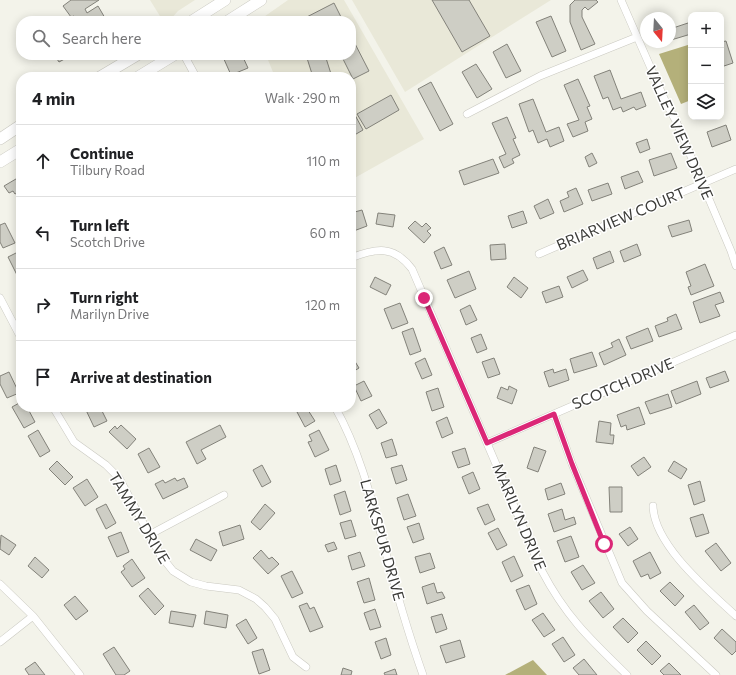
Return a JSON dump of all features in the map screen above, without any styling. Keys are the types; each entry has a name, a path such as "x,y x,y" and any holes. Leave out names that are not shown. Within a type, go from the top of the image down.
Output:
{"main road":[{"path":"200,16 225,0"},
{"path":"236,16 261,0"},
{"path":"108,72 129,60"},
{"path":"146,72 166,60"},
{"path":"0,139 16,128"},
{"path":"0,162 16,152"}],"street":[{"name":"VALLEY VIEW DRIVE","path":"621,0 731,251 736,266"},
{"path":"467,114 540,76 637,37"},
{"path":"187,60 193,72"},
{"name":"BRIARVIEW COURT","path":"539,254 736,169"},
{"name":"MARILYN DRIVE","path":"356,256 375,250 382,250 398,256 409,266 542,571 553,592 578,627 627,675"},
{"path":"0,298 16,328"},
{"name":"SCOTCH DRIVE","path":"487,443 736,335"},
{"name":"TAMMY DRIVE","path":"57,412 74,442 106,465 118,478 165,562 181,577 200,585 239,590 256,599 265,606 275,619 292,657 306,667"},
{"name":"LARKSPUR DRIVE","path":"337,412 361,466 402,611 423,675"},
{"path":"554,414 572,464 622,583 647,611 716,675"},
{"path":"149,535 224,495"},
{"path":"653,506 654,517 661,535 687,568 736,616"},
{"path":"0,584 21,602 80,675"},
{"path":"0,642 33,616"}],"shaded area":[{"path":"150,0 195,0 178,11 174,16 160,16"},
{"path":"288,0 344,0 353,16 265,16"},
{"path":"352,0 551,0 405,92"},
{"path":"356,21 424,139 356,177 356,72 273,72 268,60 356,60"},
{"path":"688,45 688,101 681,104 659,54"},
{"path":"533,660 547,675 505,675"}],"building":[{"path":"71,0 99,0 85,9 87,13 98,6 104,16 70,16 63,6"},
{"path":"432,0 469,0 490,36 462,52"},
{"path":"575,0 596,0 598,2 588,10 585,7 582,10 582,17 595,44 581,50 570,22 570,5"},
{"path":"334,3 340,16 309,16"},
{"path":"551,16 566,51 552,57 536,22"},
{"path":"688,23 688,35 676,38 676,27"},
{"path":"724,41 726,41 733,63 724,66 724,48"},
{"path":"507,44 521,71 506,78 493,52"},
{"path":"356,46 369,71 356,78 356,72 350,72 344,60 356,60"},
{"path":"224,60 244,60 248,68 238,72 230,72"},
{"path":"308,60 327,60 330,72 311,72"},
{"path":"476,64 492,89 477,98 462,72"},
{"path":"610,70 621,99 641,92 646,106 636,110 634,107 623,112 621,107 613,110 608,97 603,99 594,76"},
{"path":"578,79 590,106 587,107 592,119 585,122 588,131 573,137 567,124 579,120 564,85"},
{"path":"431,82 453,124 440,131 418,89"},
{"path":"391,95 399,110 366,129 357,114"},
{"path":"533,99 546,132 559,127 564,141 550,147 547,139 538,143 533,130 529,132 519,104"},
{"path":"356,117 363,130 356,134"},
{"path":"507,117 516,138 513,139 520,155 512,159 514,163 504,168 499,157 506,154 492,123"},
{"path":"726,125 731,140 712,147 707,132"},
{"path":"647,139 650,149 640,153 636,143"},
{"path":"592,153 597,163 589,167 585,157"},
{"path":"671,153 677,168 654,176 649,160"},
{"path":"493,159 499,173 464,185 459,171"},
{"path":"638,171 643,182 625,189 621,177"},
{"path":"16,179 16,194 13,191 9,193 4,186"},
{"path":"608,183 612,194 592,201 588,190"},
{"path":"576,188 583,204 564,212 560,201 569,197 567,192"},
{"path":"548,199 554,213 540,219 534,206"},
{"path":"362,210 367,226 356,230 356,212"},
{"path":"523,211 527,223 512,228 508,216"},
{"path":"378,213 395,215 393,227 376,224"},
{"path":"689,220 692,231 672,237 668,226"},
{"path":"415,221 422,227 426,223 431,228 427,231 431,235 424,243 408,228"},
{"path":"5,223 15,243 3,248 0,242 0,225"},
{"path":"505,244 506,259 491,260 490,245"},
{"path":"637,244 641,255 624,262 620,251"},
{"path":"444,247 452,265 441,269 434,252"},
{"path":"610,251 614,262 597,269 593,258"},
{"path":"16,253 16,273 8,257"},
{"path":"705,264 714,286 691,295 688,287 691,286 686,272"},
{"path":"583,270 588,280 572,288 567,277"},
{"path":"469,271 476,289 455,298 447,280"},
{"path":"375,277 391,285 386,295 370,287"},
{"path":"514,277 528,288 521,298 507,287"},
{"path":"559,286 563,297 546,303 542,292"},
{"path":"720,292 724,302 715,305 720,316 700,323 693,302"},
{"path":"400,303 408,323 392,329 384,309"},
{"path":"470,305 477,320 466,325 460,310"},
{"path":"676,314 682,329 659,337 655,326 668,321 667,318"},
{"path":"413,328 421,351 410,355 402,332"},
{"path":"648,328 653,341 631,349 626,337"},
{"path":"481,334 487,349 477,353 471,338"},
{"path":"619,339 626,355 604,365 599,353 613,347 611,343"},
{"path":"592,352 597,366 574,373 570,359"},
{"path":"425,358 432,375 422,379 415,363"},
{"path":"494,358 500,374 488,378 482,362"},
{"path":"356,363 359,368 356,370"},
{"path":"553,369 554,373 566,369 569,380 549,387 544,372"},
{"path":"725,371 729,381 710,388 706,378"},
{"path":"9,372 16,387 16,394 7,398 0,384 0,376"},
{"path":"364,381 372,396 361,401 356,390 356,385"},
{"path":"697,381 701,394 676,404 671,391"},
{"path":"509,386 517,390 512,404 497,398 501,387 508,390"},
{"path":"438,388 444,407 432,411 426,392"},
{"path":"668,394 672,407 650,414 645,402"},
{"path":"16,405 16,412 30,412 35,422 24,428 12,407"},
{"path":"639,407 645,424 627,430 626,425 621,427 617,415"},
{"path":"379,409 387,423 377,429 369,415"},
{"path":"87,412 102,412 107,421 94,427"},
{"path":"297,412 309,412 315,421 305,427"},
{"path":"447,417 453,433 442,438 436,422"},
{"path":"599,421 611,423 610,435 614,435 613,444 596,442"},
{"path":"121,425 136,439 127,449 109,432 115,426 117,429"},
{"path":"220,425 226,437 201,450 206,459 197,464 186,442"},
{"path":"38,430 50,451 40,457 28,436"},
{"path":"319,430 329,450 315,457 308,442 312,441 309,435"},
{"path":"392,439 397,455 386,458 381,443"},
{"path":"534,447 546,451 538,472 527,468"},
{"path":"149,448 160,467 148,473 138,454"},
{"path":"465,448 470,464 458,468 452,452"},
{"path":"644,457 651,467 638,476 631,466"},
{"path":"57,461 73,477 65,485 49,469"},
{"path":"674,461 687,469 681,479 668,471"},
{"path":"262,465 271,482 262,487 253,470"},
{"path":"336,465 341,481 330,485 325,469"},
{"path":"402,465 407,480 396,484 391,468"},
{"path":"473,472 480,489 469,494 462,477"},
{"path":"175,478 177,481 184,478 188,487 163,499 155,484 163,480 165,483"},
{"path":"87,479 98,497 85,506 73,488"},
{"path":"700,481 705,501 694,505 688,485"},
{"path":"561,483 565,494 548,500 545,489"},
{"path":"609,487 622,487 622,512 610,512"},
{"path":"345,491 351,511 340,515 334,495"},
{"path":"408,494 416,516 404,520 397,498"},
{"path":"106,504 116,523 106,529 96,509"},
{"path":"265,504 275,513 260,530 251,522"},
{"path":"488,504 495,520 485,525 477,508"},
{"path":"562,509 565,520 574,517 576,524 554,532 548,514"},
{"path":"703,514 709,533 696,537 690,518"},
{"path":"351,520 356,536 345,539 340,523"},
{"path":"419,523 424,539 413,543 407,527"},
{"path":"240,525 244,539 223,546 219,532"},
{"path":"630,527 638,539 628,546 619,534"},
{"path":"498,528 507,545 497,550 488,533"},
{"path":"121,532 129,552 117,557 108,537"},
{"path":"1,535 16,545 9,555 0,549"},
{"path":"571,536 579,557 565,562 557,541"},
{"path":"196,539 217,550 211,561 190,550"},
{"path":"334,542 337,549 328,552 325,545"},
{"path":"716,543 731,563 721,571 705,551"},
{"path":"261,550 269,559 272,557 279,564 268,574 253,558"},
{"path":"360,552 365,566 352,570 348,556"},
{"path":"650,552 661,573 650,579 648,574 641,577 633,561"},
{"path":"430,553 435,568 420,573 415,557"},
{"path":"514,556 523,576 511,582 502,562"},
{"path":"35,557 49,570 42,578 28,566"},
{"path":"132,559 145,578 132,587 121,572 125,569 123,566"},
{"path":"583,565 595,583 582,590 571,572"},
{"path":"292,571 303,593 292,598 281,576"},
{"path":"369,578 375,600 364,603 357,582"},
{"path":"670,582 684,596 675,606 660,591"},
{"path":"434,583 437,593 442,592 445,598 427,604 422,587"},
{"path":"529,585 537,604 525,610 516,590"},
{"path":"148,588 164,606 155,615 139,596"},
{"path":"601,592 614,609 603,618 589,601"},
{"path":"75,596 88,611 76,620 64,605"},
{"path":"307,603 310,609 314,607 323,627 310,632 299,606"},
{"path":"694,605 709,623 700,630 685,612"},
{"path":"375,609 381,627 370,630 364,613"},
{"path":"171,611 196,615 193,627 169,623"},
{"path":"206,611 228,615 226,628 204,624"},
{"path":"543,613 555,630 544,637 532,620"},
{"path":"442,614 447,629 436,633 431,617"},
{"path":"623,618 638,633 628,643 613,627"},
{"path":"246,619 257,638 248,644 236,625"},
{"path":"722,629 736,642 736,651 732,655 714,638"},
{"path":"563,637 575,655 564,662 552,644"},
{"path":"386,638 391,655 381,659 375,642"},
{"path":"460,640 465,657 446,663 440,646"},
{"path":"646,641 661,656 652,665 637,650"},
{"path":"114,647 130,671 124,675 116,675 103,654"},
{"path":"263,649 270,670 259,674 252,652"},
{"path":"584,659 597,675 579,675 573,668"},
{"path":"35,662 45,675 29,675 25,669"},
{"path":"669,663 681,675 664,675 660,671"},
{"path":"343,668 352,671 351,675 341,675"},
{"path":"395,669 397,675 385,675 384,673"}],"route":[{"path":"424,298 487,443 554,414 604,544"}]}
